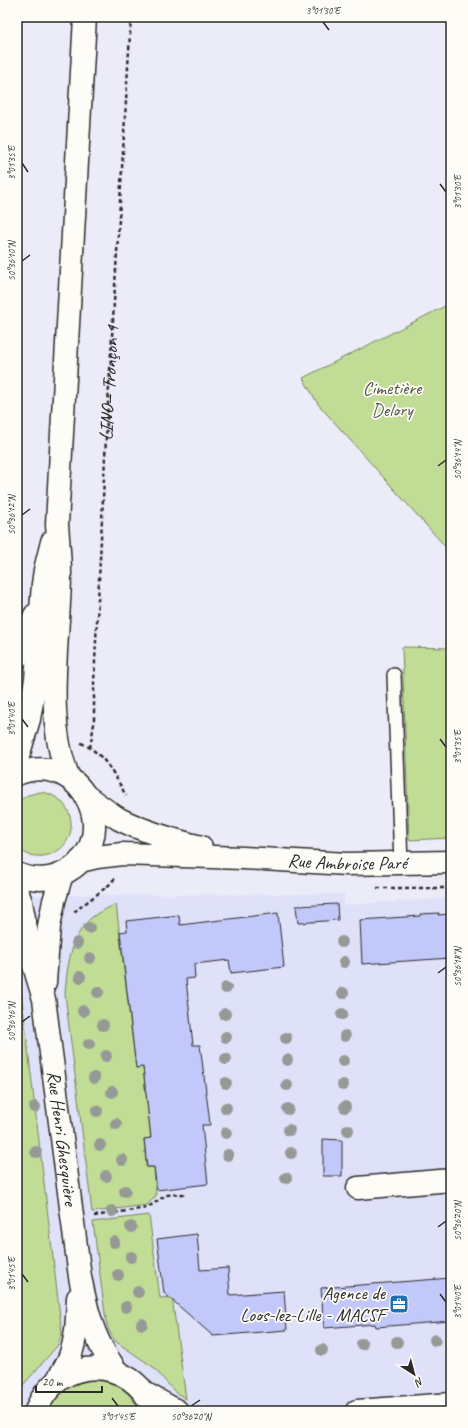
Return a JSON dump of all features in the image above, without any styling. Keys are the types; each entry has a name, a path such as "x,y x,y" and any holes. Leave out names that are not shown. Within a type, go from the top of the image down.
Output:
{"street":[{"path":"69,778 59,750 56,722 55,685 60,573 57,524 85,17"},
{"path":"17,760 29,719 36,680 41,599 45,570 57,524"},
{"path":"17,657 27,636 41,599"},
{"path":"17,774 33,770 46,770 69,778 86,796 93,812 94,830 89,846 80,861 67,872 52,878 41,879 29,878 17,874"},
{"name":"Rue Ambroise Paré","path":"86,796 110,813 135,826 172,840 243,858"},
{"name":"Rue Ambroise Paré","path":"80,861 97,856 122,854 243,858 319,863 400,864 451,862"},
{"name":"Rue Henri Ghesquière","path":"44,999 49,932 54,901 62,874"},
{"name":"Rue Henri Ghesquière","path":"17,891 31,956 44,999 72,1219 85,1302 94,1330 102,1348 117,1372"},
{"path":"358,1188 451,1180"},
{"name":"Rue Henri Ghesquière","path":"57,1381 70,1357 74,1343 80,1277"},
{"path":"24,1411 39,1405 50,1387 57,1381 81,1369 99,1368 117,1372 133,1381 150,1402 176,1411"},
{"path":"357,1411 451,1404"}],"lane":[{"path":"394,675 400,864"}],"path":[{"name":"LINO— Tronçon 1","path":"90,748 94,724 94,682 106,438 131,17"},
{"path":"72,1219 147,1208 166,1196 185,1194"}],"shaded area":[{"path":"344,894 344,905 451,898 451,1411 17,1411 17,895"}],"green space":[{"name":"Cimetière Delory","path":"451,303 451,553 318,404 303,378"},
{"path":"402,647 451,648 451,838 409,840"},
{"path":"40,792 53,796 63,803 69,813 71,824 70,835 65,844 56,852 43,856 36,856 29,855 17,848 17,802 28,795"},
{"path":"116,904 136,1068 143,1067 151,1138 144,1139 146,1167 154,1167 156,1196 147,1205 92,1212 65,994 71,953 78,934 91,918"},
{"path":"17,957 62,1333 58,1345 17,1392"},
{"path":"149,1215 160,1298 172,1297 186,1399 174,1391 153,1367 115,1341 109,1331 106,1321 93,1222"},
{"path":"95,1380 110,1383 122,1389 132,1398 140,1411 49,1411 52,1404 67,1389 73,1385"}],"building":[{"path":"337,904 338,920 298,923 296,906"},
{"path":"278,913 284,967 231,973 229,960 194,964 195,978 186,979 193,1045 200,1045 209,1115 210,1125 202,1125 208,1184 157,1190 154,1167 147,1167 144,1139 151,1138 143,1067 136,1068 120,932 127,931 126,921 179,915 180,925"},
{"path":"439,913 438,915 451,914 451,958 362,964 360,920 420,916 420,914"},
{"path":"323,1139 342,1140 342,1176 323,1176"},
{"path":"197,1234 200,1270 228,1268 230,1295 284,1291 287,1330 213,1336 164,1293 157,1239"},
{"path":"451,1278 451,1321 376,1327 375,1324 324,1328 321,1288"}],"place":[{"name":"Agence de Loos-lez-Lille - MACSF","path":"399,1304"}]}
